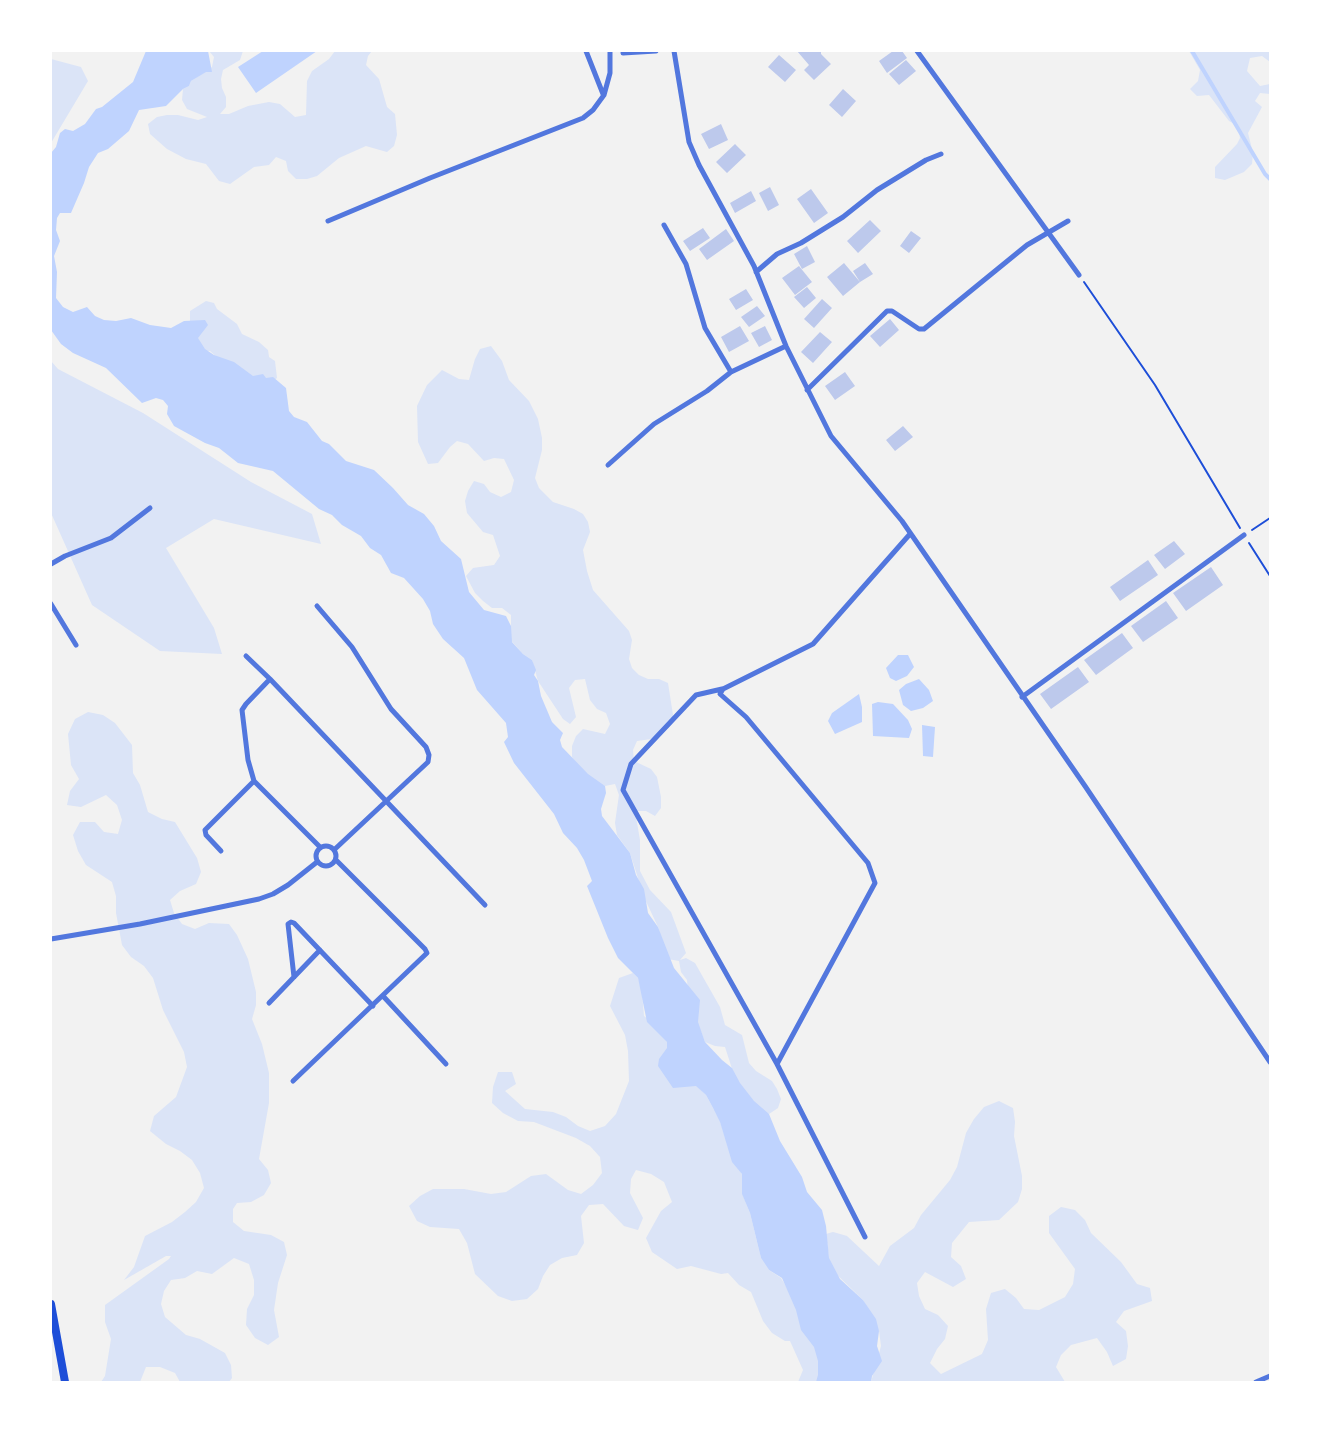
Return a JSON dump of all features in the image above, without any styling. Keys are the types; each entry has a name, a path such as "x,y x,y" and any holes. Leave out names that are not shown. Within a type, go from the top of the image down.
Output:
{"main road":[{"path":"51,1304 65,1382"}],"street":[{"path":"586,51 604,95"},
{"path":"328,221 583,118 593,110 604,95 610,73 610,51"},
{"path":"623,53 656,51"},
{"path":"674,51 689,141 710,188 756,272 786,346 831,436 910,534 1270,1062"},
{"path":"917,51 1079,275"},
{"path":"756,272 777,254 801,243 843,217 877,190 926,160 941,154"},
{"path":"807,390 887,311 892,311 919,329 924,329 1027,245 1068,221"},
{"path":"664,225 686,264 705,328 731,372"},
{"path":"608,465 654,424 731,372 786,346"},
{"path":"51,564 111,538 150,508"},
{"path":"865,1238 777,1064 623,790 631,764 696,694 723,689 813,644 910,534"},
{"path":"1022,697 1244,535"},
{"path":"51,604 76,645"},
{"path":"317,606 352,647 392,709 426,747 429,755 428,762 335,849"},
{"path":"246,656 485,905"},
{"path":"270,680 242,710 248,760 254,781 320,847"},
{"path":"723,689 720,696 746,717 868,863 874,883 777,1064"},
{"path":"221,850 205,830 254,781"},
{"path":"317,862 316,851 320,847 326,845 335,849"},
{"path":"293,1081 427,953 425,948 336,860 335,849"},
{"path":"317,862 327,866 336,860"},
{"path":"51,939 140,924 259,899 288,885 317,862"},
{"path":"294,977 288,924 294,923 373,1006"},
{"path":"269,1003 320,950"},
{"path":"383,996 446,1064"},
{"path":"1256,1382 1270,1376"}],"path":[{"path":"1079,275 1155,385 1270,576"},
{"path":"1244,535 1270,518"}],"shaded area":[{"path":"209,51 243,51 240,60 223,70 221,79 226,107 220,114 229,114 248,106 269,102 280,104 295,117 306,115 307,81 312,71 329,59 335,51 372,51 366,65 379,79 387,107 395,114 397,135 394,146 387,152 366,146 339,158 317,176 307,179 296,179 288,171 286,161 276,157 269,165 254,167 230,184 219,181 206,164 186,159 167,149 150,134 148,124 157,117 167,115 198,120 207,117 187,109 182,100 183,89 212,67 214,57"},
{"path":"1189,51 1270,51 1270,62 1262,56 1250,58 1247,71 1260,86 1270,84 1270,94 1260,93 1255,101 1262,107 1248,133 1253,153 1252,164 1244,172 1225,180 1215,178 1215,167 1237,144 1240,138 1238,126 1229,121 1209,95 1197,96 1190,89 1198,81 1200,70"},
{"path":"51,59 81,67 88,81 51,143"},
{"path":"206,301 214,303 217,309 237,324 242,334 259,342 268,350 269,357 275,361 277,378 272,382 244,374 220,360 210,351 203,351 190,321 190,311"},
{"path":"491,346 502,361 509,380 529,401 538,419 542,450 535,478 539,488 553,502 583,514 588,522 590,532 583,550 587,571 593,590 629,631 632,640 629,659 632,668 639,675 648,679 659,679 668,683 673,715 672,724 658,738 637,741 633,750 634,761 651,769 657,777 661,797 661,808 655,816 646,811 635,811 640,840 640,871 650,890 671,912 686,953 680,960 686,958 695,963 720,1007 725,1025 742,1035 749,1063 756,1071 772,1081 777,1089 781,1099 778,1108 769,1114 759,1112 735,1078 725,1047 705,1042 689,1002 687,980 681,972 679,961 668,959 630,853 617,835 615,823 619,795 615,784 605,786 595,783 578,767 572,757 572,746 576,736 583,729 605,734 610,724 606,713 597,709 590,700 585,679 575,680 569,688 576,717 570,724 563,719 538,681 532,660 523,654 508,637 511,615 502,608 492,608 483,601 475,593 466,576 473,568 494,565 500,556 493,535 483,532 467,513 465,501 468,491 474,481 484,484 490,492 501,497 511,492 514,480 504,459 494,458 484,461 468,444 457,441 438,463 428,464 418,442 417,406 427,385 442,370 459,379 469,380 480,349"},
{"path":"51,361 58,369 143,413 251,482 312,514 321,544 214,519 166,548 214,628 222,654 160,651 92,605 51,513"},
{"path":"88,712 103,715 115,723 132,745 133,773 140,785 148,812 175,822 197,858 201,872 196,884 180,891 170,900 174,913 182,924 195,929 209,923 229,924 248,959 256,992 256,1005 252,1019 262,1044 269,1073 269,1103 259,1159 268,1170 271,1183 264,1195 251,1202 237,1203 233,1209 233,1222 244,1231 271,1235 284,1242 287,1255 278,1283 274,1310 279,1337 268,1345 255,1338 246,1325 247,1309 254,1295 254,1280 249,1264 234,1258 212,1274 197,1271 185,1278 171,1280 164,1291 161,1304 165,1317 186,1335 200,1339 225,1353 231,1365 232,1378 229,1382 180,1382 175,1373 160,1367 146,1367 140,1382 101,1382 105,1376 111,1339 105,1322 105,1305 169,1259 171,1256 166,1256 124,1280 134,1267 145,1236 172,1222 185,1212 196,1202 204,1188 200,1173 192,1160 150,1131 154,1116 176,1097 187,1067 184,1052 163,1010 153,978 122,945 112,882 86,865 73,835 80,822 95,822 104,832 118,834 122,820 117,805 106,795 81,807 67,805 70,791 79,779 71,765 68,734 75,719"},
{"path":"633,973 638,978 642,992 644,1016 661,1029 688,1086 696,1085 706,1095 720,1121 728,1147 742,1174 742,1193 750,1213 761,1258 769,1270 781,1278 816,1335 822,1382 798,1382 803,1370 790,1341 785,1341 772,1333 763,1321 751,1292 739,1285 728,1273 721,1274 691,1266 677,1269 652,1252 646,1238 661,1211 672,1202 664,1182 651,1174 636,1170 631,1179 630,1193 643,1218 638,1230 624,1226 603,1204 589,1205 581,1216 584,1243 577,1255 562,1258 550,1265 538,1289 527,1299 512,1301 498,1296 475,1274 467,1243 459,1229 430,1227 417,1221 409,1206 420,1196 433,1189 464,1189 491,1194 506,1192 531,1176 546,1174 568,1190 581,1194 593,1185 602,1173 600,1157 590,1146 576,1138 534,1122 518,1121 503,1113 492,1103 493,1087 498,1072 512,1072 516,1084 505,1091 525,1109 553,1112 590,1131 605,1126 616,1114 629,1081 625,1035 610,1006 619,978"},
{"path":"999,1101 1013,1108 1014,1136 1022,1176 1022,1189 1018,1202 999,1220 969,1222 952,1243 951,1257 961,1266 966,1279 953,1287 925,1272 917,1283 919,1296 925,1309 938,1315 948,1326 945,1339 930,1363 941,1374 982,1354 988,1340 986,1309 991,1293 1005,1289 1024,1309 1039,1310 1065,1297 1073,1284 1075,1269 1049,1233 1049,1216 1061,1207 1075,1210 1085,1220 1091,1233 1121,1262 1137,1284 1150,1288 1152,1301 1124,1311 1116,1322 1126,1331 1128,1346 1126,1359 1113,1366 1097,1338 1071,1345 1061,1355 1056,1367 1065,1382 871,1382 881,1346 879,1331 863,1300 830,1268 826,1234 833,1232 847,1236 879,1266 890,1246 914,1228 921,1215 950,1180 957,1167 966,1133 974,1119 984,1107"}],"water":[{"path":"146,51 208,51 212,72 206,72 191,81 189,86 166,106 139,110 129,131 108,149 98,153 89,167 71,213 60,213 57,218 56,230 60,241 54,256 57,272 56,298 63,307 73,312 87,307 95,316 104,320 116,321 131,318 150,325 171,328 184,321 205,320 208,325 198,338 205,349 234,362 253,376 263,374 266,378 273,377 286,388 289,411 294,417 307,422 322,441 329,444 346,461 374,470 408,505 424,514 434,526 441,541 461,559 469,592 484,610 506,616 511,626 512,642 532,660 536,670 534,675 552,722 563,733 560,740 562,747 588,774 605,786 602,816 630,853 636,875 644,889 648,913 658,927 674,968 700,1000 698,1022 705,1042 732,1068 754,1101 769,1114 780,1141 802,1177 807,1192 822,1210 829,1258 840,1279 863,1300 876,1319 879,1331 877,1346 882,1361 872,1376 871,1382 816,1382 818,1361 814,1347 801,1330 796,1310 782,1278 769,1270 761,1258 750,1213 742,1194 742,1174 732,1162 720,1122 713,1108 706,1095 696,1086 673,1088 658,1066 659,1059 667,1048 667,1042 647,1022 638,978 618,958 608,938 587,886 592,881 584,860 577,848 563,833 554,814 514,763 504,742 508,737 506,723 477,690 464,658 443,639 433,624 430,611 423,599 404,578 391,573 381,555 370,548 361,536 342,525 332,515 319,509 273,471 238,463 219,448 174,426 167,414 168,406 163,400 156,398 142,403 106,368 73,353 61,344 51,330 51,153 56,147 60,133 65,129 73,131 85,124 96,109 102,107 133,82"},
{"path":"263,51 317,51 256,93 238,67"},
{"path":"898,655 908,655 914,667 907,676 896,681 890,678 886,668"},
{"path":"919,679 929,690 933,701 923,708 911,711 903,705 899,690 906,684"},
{"path":"859,694 862,722 835,734 828,721 832,713"},
{"path":"878,702 893,704 908,720 912,729 909,738 873,736 872,704"},
{"path":"922,725 935,727 933,757 923,756"}],"building":[{"path":"797,51 821,51 821,54 831,64 814,80 804,70 809,65"},
{"path":"893,51 902,51 907,58 887,73 879,61"},
{"path":"779,55 796,70 785,82 768,67"},
{"path":"906,60 916,71 899,85 889,74"},
{"path":"843,89 856,101 842,117 829,105"},
{"path":"721,124 728,140 709,149 701,134"},
{"path":"735,144 746,155 727,173 716,162"},
{"path":"770,187 779,205 768,211 759,193"},
{"path":"811,189 828,213 814,223 797,199"},
{"path":"751,191 756,201 735,213 730,203"},
{"path":"870,220 881,231 858,253 847,241"},
{"path":"703,228 710,238 690,251 683,241"},
{"path":"726,229 734,241 707,260 699,249"},
{"path":"911,231 921,238 909,253 900,246"},
{"path":"807,246 815,262 802,269 794,254"},
{"path":"844,263 860,282 843,296 827,277"},
{"path":"865,263 873,274 860,282 853,271"},
{"path":"799,266 812,282 795,295 782,278"},
{"path":"807,287 816,298 804,308 794,297"},
{"path":"746,289 753,300 736,310 729,299"},
{"path":"822,299 832,308 814,328 804,319"},
{"path":"757,306 765,316 749,327 741,317"},
{"path":"890,319 899,330 880,347 870,336"},
{"path":"740,326 749,341 729,352 721,337"},
{"path":"765,326 772,340 759,347 751,333"},
{"path":"820,332 832,342 813,363 801,352"},
{"path":"845,372 855,386 835,400 825,386"},
{"path":"903,426 913,437 895,451 886,440"},
{"path":"1174,541 1185,554 1165,569 1154,555"},
{"path":"1148,560 1158,575 1120,601 1110,587"},
{"path":"1211,567 1223,585 1186,611 1173,593"},
{"path":"1166,601 1178,618 1143,642 1131,626"},
{"path":"1122,633 1133,648 1096,675 1084,660"},
{"path":"1078,667 1089,682 1051,709 1040,694"}],"waterway":[{"path":"1192,51 1270,179"}]}
